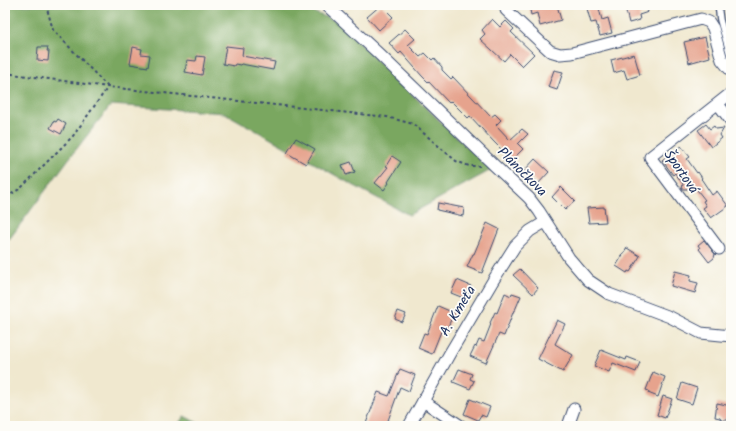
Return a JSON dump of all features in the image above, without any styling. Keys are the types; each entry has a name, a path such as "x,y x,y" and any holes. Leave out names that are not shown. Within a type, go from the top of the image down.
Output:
{"street":[{"name":"Plánočkova","path":"326,5 529,198 539,210 569,258 588,280 609,294 670,317 701,333 731,336"},
{"path":"506,10 550,51 560,54 572,53 701,19 709,22 713,28 722,60 731,70"},
{"name":"Športová","path":"719,249 650,157 731,93"},
{"path":"718,104 731,121"},
{"name":"A. Kmeťa","path":"409,426 494,278 515,246 530,231 546,222"},
{"path":"423,401 461,426"},
{"path":"568,426 574,409"}],"lane":[{"path":"718,5 720,20 731,58"}],"path":[{"path":"46,5 53,30 108,87"},
{"path":"5,73 108,87 387,117 413,124 456,161 469,166 494,165"},
{"path":"5,198 21,188 73,136 108,87"}],"green space":[{"path":"5,5 279,5 310,11 337,21 491,170 409,215 225,113 111,105 5,245"},
{"path":"184,416 204,426 177,426"}],"building":[{"path":"381,5 393,17 379,30 367,17"},
{"path":"529,5 557,5 561,20 540,26 537,13 531,15"},
{"path":"586,5 598,5 602,20 608,18 612,33 600,36 596,22 591,23"},
{"path":"631,5 646,5 648,12 639,15 640,20 629,23 625,7"},
{"path":"492,19 500,27 506,21 514,29 511,32 534,54 522,66 510,54 504,61 480,39 485,34 482,30"},
{"path":"405,29 415,39 408,45 420,57 425,53 432,60 434,58 442,67 442,70 451,79 453,77 491,117 495,114 501,120 496,125 510,140 522,129 528,134 518,144 523,149 512,160 470,116 468,118 451,101 449,103 401,52 399,54 389,43"},
{"path":"705,37 710,57 689,63 684,42"},
{"path":"226,46 243,48 242,56 275,62 273,70 241,64 235,64 234,66 223,64"},
{"path":"38,47 48,47 48,61 37,60"},
{"path":"133,47 142,49 141,54 150,55 148,67 130,64"},
{"path":"634,54 640,75 627,79 624,70 614,73 611,60"},
{"path":"197,56 205,57 202,75 185,72 187,60 196,61"},
{"path":"554,70 563,72 557,90 548,87"},
{"path":"58,119 66,124 61,134 50,128 54,121 56,122"},
{"path":"706,124 710,129 714,126 716,129 724,128 720,135 722,138 711,147 698,130"},
{"path":"296,138 315,149 306,164 287,153"},
{"path":"681,146 690,157 687,159 697,173 698,172 712,195 717,191 728,206 711,218 703,208 706,206 703,201 705,200 694,186 691,189 682,189 683,184 675,173 673,175 662,160"},
{"path":"392,156 401,162 384,190 375,183 388,167 386,166"},
{"path":"535,159 549,172 538,184 524,171"},
{"path":"351,162 355,172 346,175 342,165"},
{"path":"561,187 575,201 565,210 552,197"},
{"path":"438,203 464,208 463,216 437,210"},
{"path":"604,207 606,222 589,223 587,208"},
{"path":"487,223 499,229 482,273 467,267"},
{"path":"704,240 715,254 714,258 709,262 699,249 700,248 698,245"},
{"path":"627,248 640,256 630,272 628,271 627,273 616,266"},
{"path":"520,269 538,288 533,294 513,275"},
{"path":"675,271 691,275 690,281 698,283 695,293 671,286"},
{"path":"457,280 471,286 466,299 451,293"},
{"path":"505,293 511,296 512,293 521,296 504,336 499,334 486,363 470,356 479,340 484,342 491,324 490,323 495,312 497,313"},
{"path":"438,306 454,313 446,331 442,329 432,354 418,348 424,333 427,334"},
{"path":"398,311 406,314 402,322 395,319"},
{"path":"557,320 565,324 555,344 573,355 563,372 538,359"},
{"path":"601,350 626,360 627,357 640,362 636,372 613,363 609,372 594,366"},
{"path":"400,369 415,375 409,391 400,387 386,426 365,426 378,392 389,396"},
{"path":"459,369 472,374 470,379 474,381 470,389 453,382"},
{"path":"653,372 665,377 658,397 648,393 649,391 646,390"},
{"path":"682,383 697,388 692,404 677,399"},
{"path":"663,396 672,399 665,418 657,415"},
{"path":"470,399 490,407 486,417 481,415 478,420 464,414"},
{"path":"717,403 731,406 730,419 725,419 722,421 720,418 715,417"}]}
